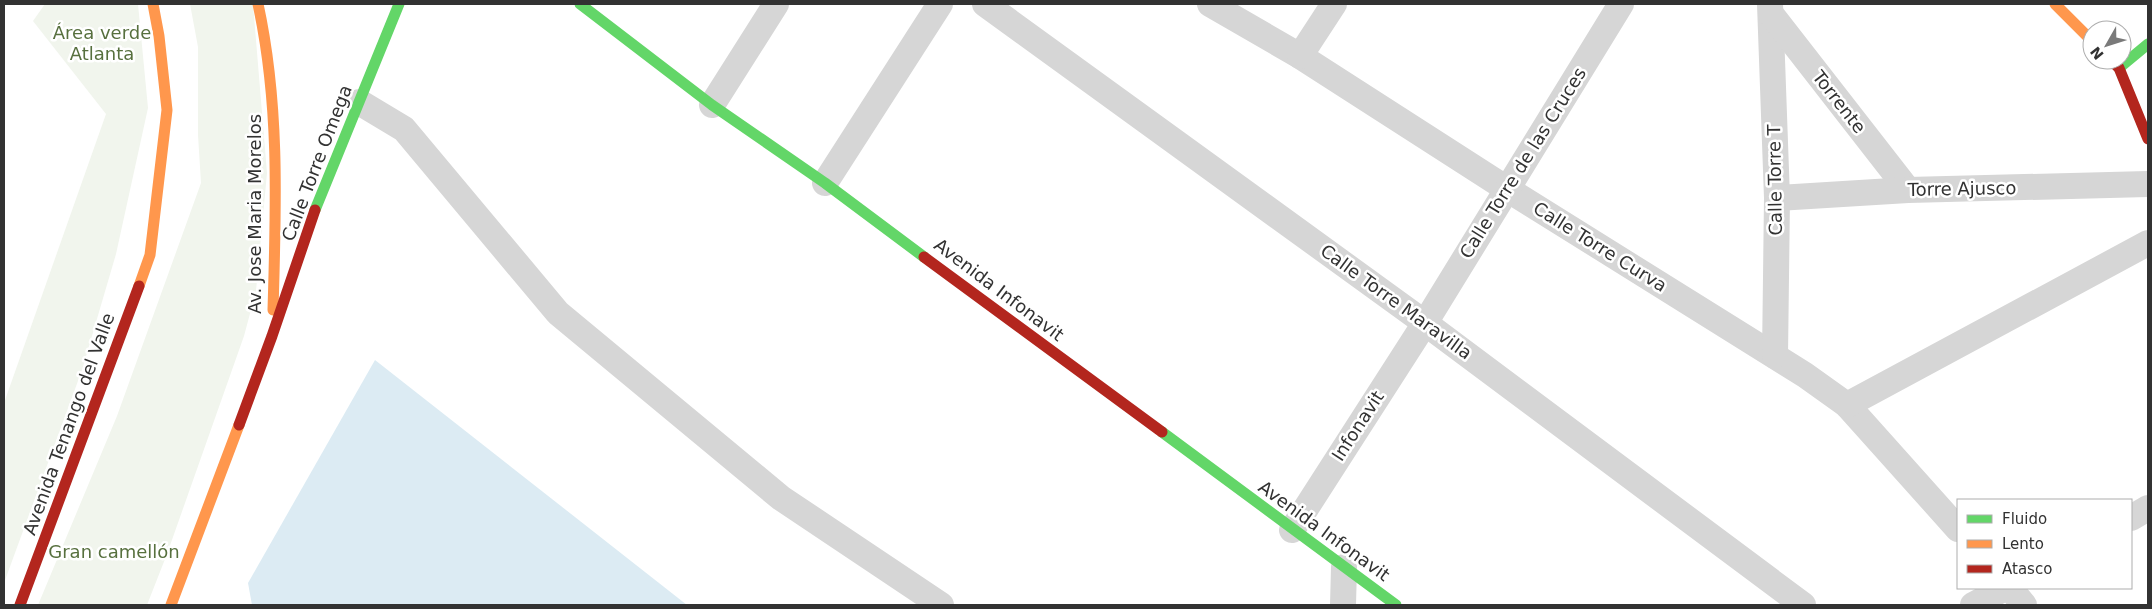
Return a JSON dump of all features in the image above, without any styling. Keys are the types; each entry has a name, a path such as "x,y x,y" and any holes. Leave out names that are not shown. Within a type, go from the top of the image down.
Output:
{"main road":[{"name":"Avenida Tenango del Valle","path":"20,605 150,256 166,110 160,36 153,4"},
{"name":"Av. Jose Maria Morelos","path":"258,4 267,38 276,154 272,336"},
{"name":"Calle Torre Omega","path":"272,336 320,196 399,4"},
{"name":"Avenida Infonavit","path":"580,4 712,105 826,182 1292,530 1396,605"},
{"path":"2055,4 2082,31"},
{"path":"2132,54 2148,44"},
{"path":"2118,70 2148,139"},
{"path":"171,605 272,336"}],"street":[{"path":"712,105 776,4"},
{"path":"826,182 940,4"},
{"name":"Calle Torre Maravilla","path":"986,4 1424,323 1803,605"},
{"name":"Calle Torre Curva","path":"1210,4 1300,56 1507,189 1775,356 1847,405 1957,528"},
{"path":"1300,56 1334,4"},
{"name":"Calle Torre de las Cruces","path":"1424,323 1621,4"},
{"name":"Torrente","path":"1771,9 1908,190"},
{"name":"Calle Torre T","path":"1771,9 1777,198 1775,356"},
{"path":"359,102 404,129 558,313 780,498 941,605"},
{"name":"Torre Ajusco","path":"1777,198 1908,190 2148,184"},
{"path":"1847,405 2148,243"},
{"name":"Infonavit","path":"1292,530 1424,323"},
{"path":"2132,517 2148,508"},
{"path":"1344,567 1344,605"},
{"path":"1972,605 2003,589"},
{"path":"2011,589 2024,605"}],"green space":[{"name":"Área verde Atlanta","path":"45,4 138,4 148,108 116,254 82,370 4,583 4,403 106,114 33,21"},
{"name":"Gran camellón","path":"190,4 253,4 267,173 256,291 244,336 167,554 147,605 38,605 117,416 201,183 198,135 198,47"}],"shaded area":[{"path":"375,360 687,605 252,605 248,583"}],"traffic: fast":[{"path":"315,210 399,4"},
{"path":"580,4 712,105 825,183 924,257"},
{"path":"2132,57 2148,44"},
{"path":"1162,432 1396,605"}],"traffic: slow":[{"path":"139,286 150,255 167,110 159,36 153,4"},
{"path":"258,4 270,80 275,156 273,310"},
{"path":"2055,4 2082,31"},
{"path":"171,605 239,425"}],"traffic: jam":[{"path":"2120,70 2148,139"},
{"path":"239,425 315,210"},
{"path":"924,257 1162,432"},
{"path":"20,605 139,286"}]}
